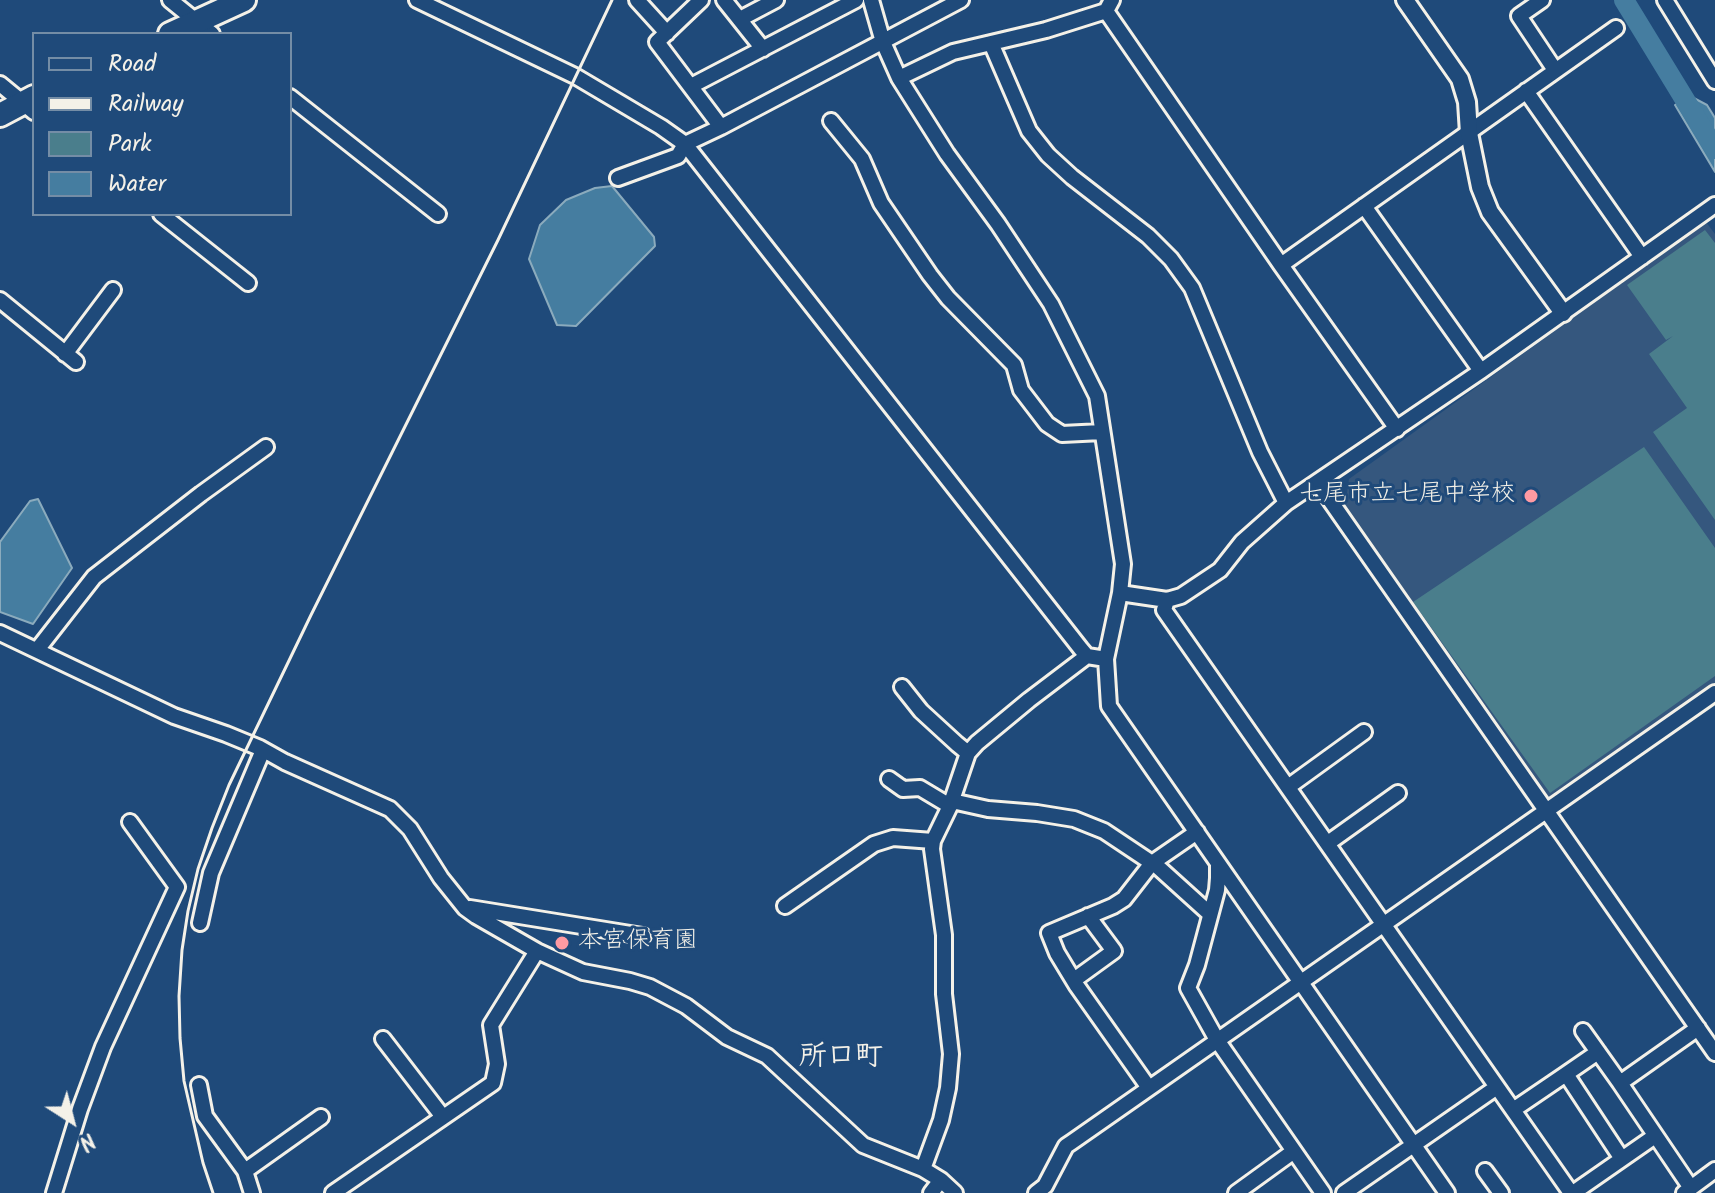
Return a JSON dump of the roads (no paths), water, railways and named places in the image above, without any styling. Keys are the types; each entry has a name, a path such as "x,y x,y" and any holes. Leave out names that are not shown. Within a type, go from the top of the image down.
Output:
{"highway":[{"path":"182,32 205,28 238,1"},
{"path":"0,115 30,103"}],"street":[{"path":"170,0 205,28"},
{"path":"417,0 575,76 685,144 1087,656 1106,659"},
{"path":"637,0 667,33"},
{"path":"701,0 657,42 721,127"},
{"path":"724,0 763,49"},
{"path":"740,19 776,0"},
{"path":"691,86 856,0"},
{"path":"871,0 883,42 899,78 947,154 1051,304 1097,396 1123,564 1106,659 1109,706 1447,1193"},
{"path":"618,178 678,156 685,144 961,0"},
{"path":"1405,0 1460,79 1467,102 1469,133 1480,187 1490,212 1563,313"},
{"path":"1542,0 1519,16 1555,70"},
{"path":"1665,0 1715,81"},
{"path":"899,78 953,52 1046,30 1109,5 1281,265 1397,429"},
{"path":"1281,265 1616,28"},
{"path":"991,43 1029,131 1048,155 1148,236 1171,259 1192,288 1260,452 1286,503"},
{"path":"0,84 30,103"},
{"path":"1526,91 1642,257"},
{"path":"292,99 438,214"},
{"path":"831,121 862,159 881,203 930,275 948,298 1014,365 1021,390 1047,424 1062,434 1102,432"},
{"path":"1120,593 1167,600 1181,596 1220,570 1242,542 1286,503 1481,371 1715,205"},
{"path":"1364,206 1481,371"},
{"path":"164,216 248,283"},
{"path":"0,300 70,358 113,290"},
{"path":"37,650 94,577 266,447"},
{"path":"1318,483 1715,1053"},
{"path":"1167,600 1164,610 1572,1193 1655,1136"},
{"path":"0,633 174,716 226,734 390,809 410,829 441,878 465,908 537,951 583,972 650,987 686,1006 727,1037 767,1056 863,1145 923,1169 955,1193"},
{"path":"923,1169 941,1120 951,1054 944,994 944,935 933,841 951,803 968,753 1087,656"},
{"path":"902,687 921,711 968,753"},
{"path":"1036,1193 1045,1186 1066,1146 1714,696"},
{"path":"1288,787 1364,732"},
{"path":"200,923 211,873 263,750"},
{"path":"889,779 903,789 920,788 951,803 1074,819 1104,831 1152,863 1210,914"},
{"path":"1328,843 1398,793"},
{"path":"54,1193 103,1047 177,887 130,822"},
{"path":"1149,1088 1074,980 1049,933 1124,899 1152,863 1197,832"},
{"path":"785,906 874,844 893,838 933,841"},
{"path":"1217,864 1217,890 1188,988 1217,1040 1323,1193"},
{"path":"465,908 643,936"},
{"path":"1074,980 1114,951 1088,916"},
{"path":"333,1193 493,1083 497,1064 491,1025 537,951"},
{"path":"1620,1083 1698,1028"},
{"path":"1583,1031 1655,1136 1687,1190 1715,1170"},
{"path":"383,1039 443,1117"},
{"path":"1513,1110 1598,1052"},
{"path":"1566,1074 1622,1159"},
{"path":"199,1085 205,1116 245,1171 252,1193"},
{"path":"1344,1193 1497,1087"},
{"path":"245,1171 321,1117"},
{"path":"1236,1193 1294,1151"},
{"path":"1485,1171 1501,1193"},
{"path":"931,1193 941,1180"}],"water":[{"path":"1690,96 1707,105 1715,118 1715,172 1675,105"},
{"path":"612,186 654,237 655,246 576,326 557,325 529,259 540,225 566,200 595,188"},
{"path":"38,499 72,568 33,624 0,612 0,542 30,501"}],"waterway":[{"path":"1624,0 1715,149"}],"railway":[{"path":"213,1193 184,1081 180,1038 182,950 198,869 229,785 498,240 612,0"}],"place":[{"name":"七尾市立七尾中学校","path":"1531,496"},
{"name":"本宮保育園","path":"562,943"}],"district":[{"name":"所口町","path":"841,1059"}]}
